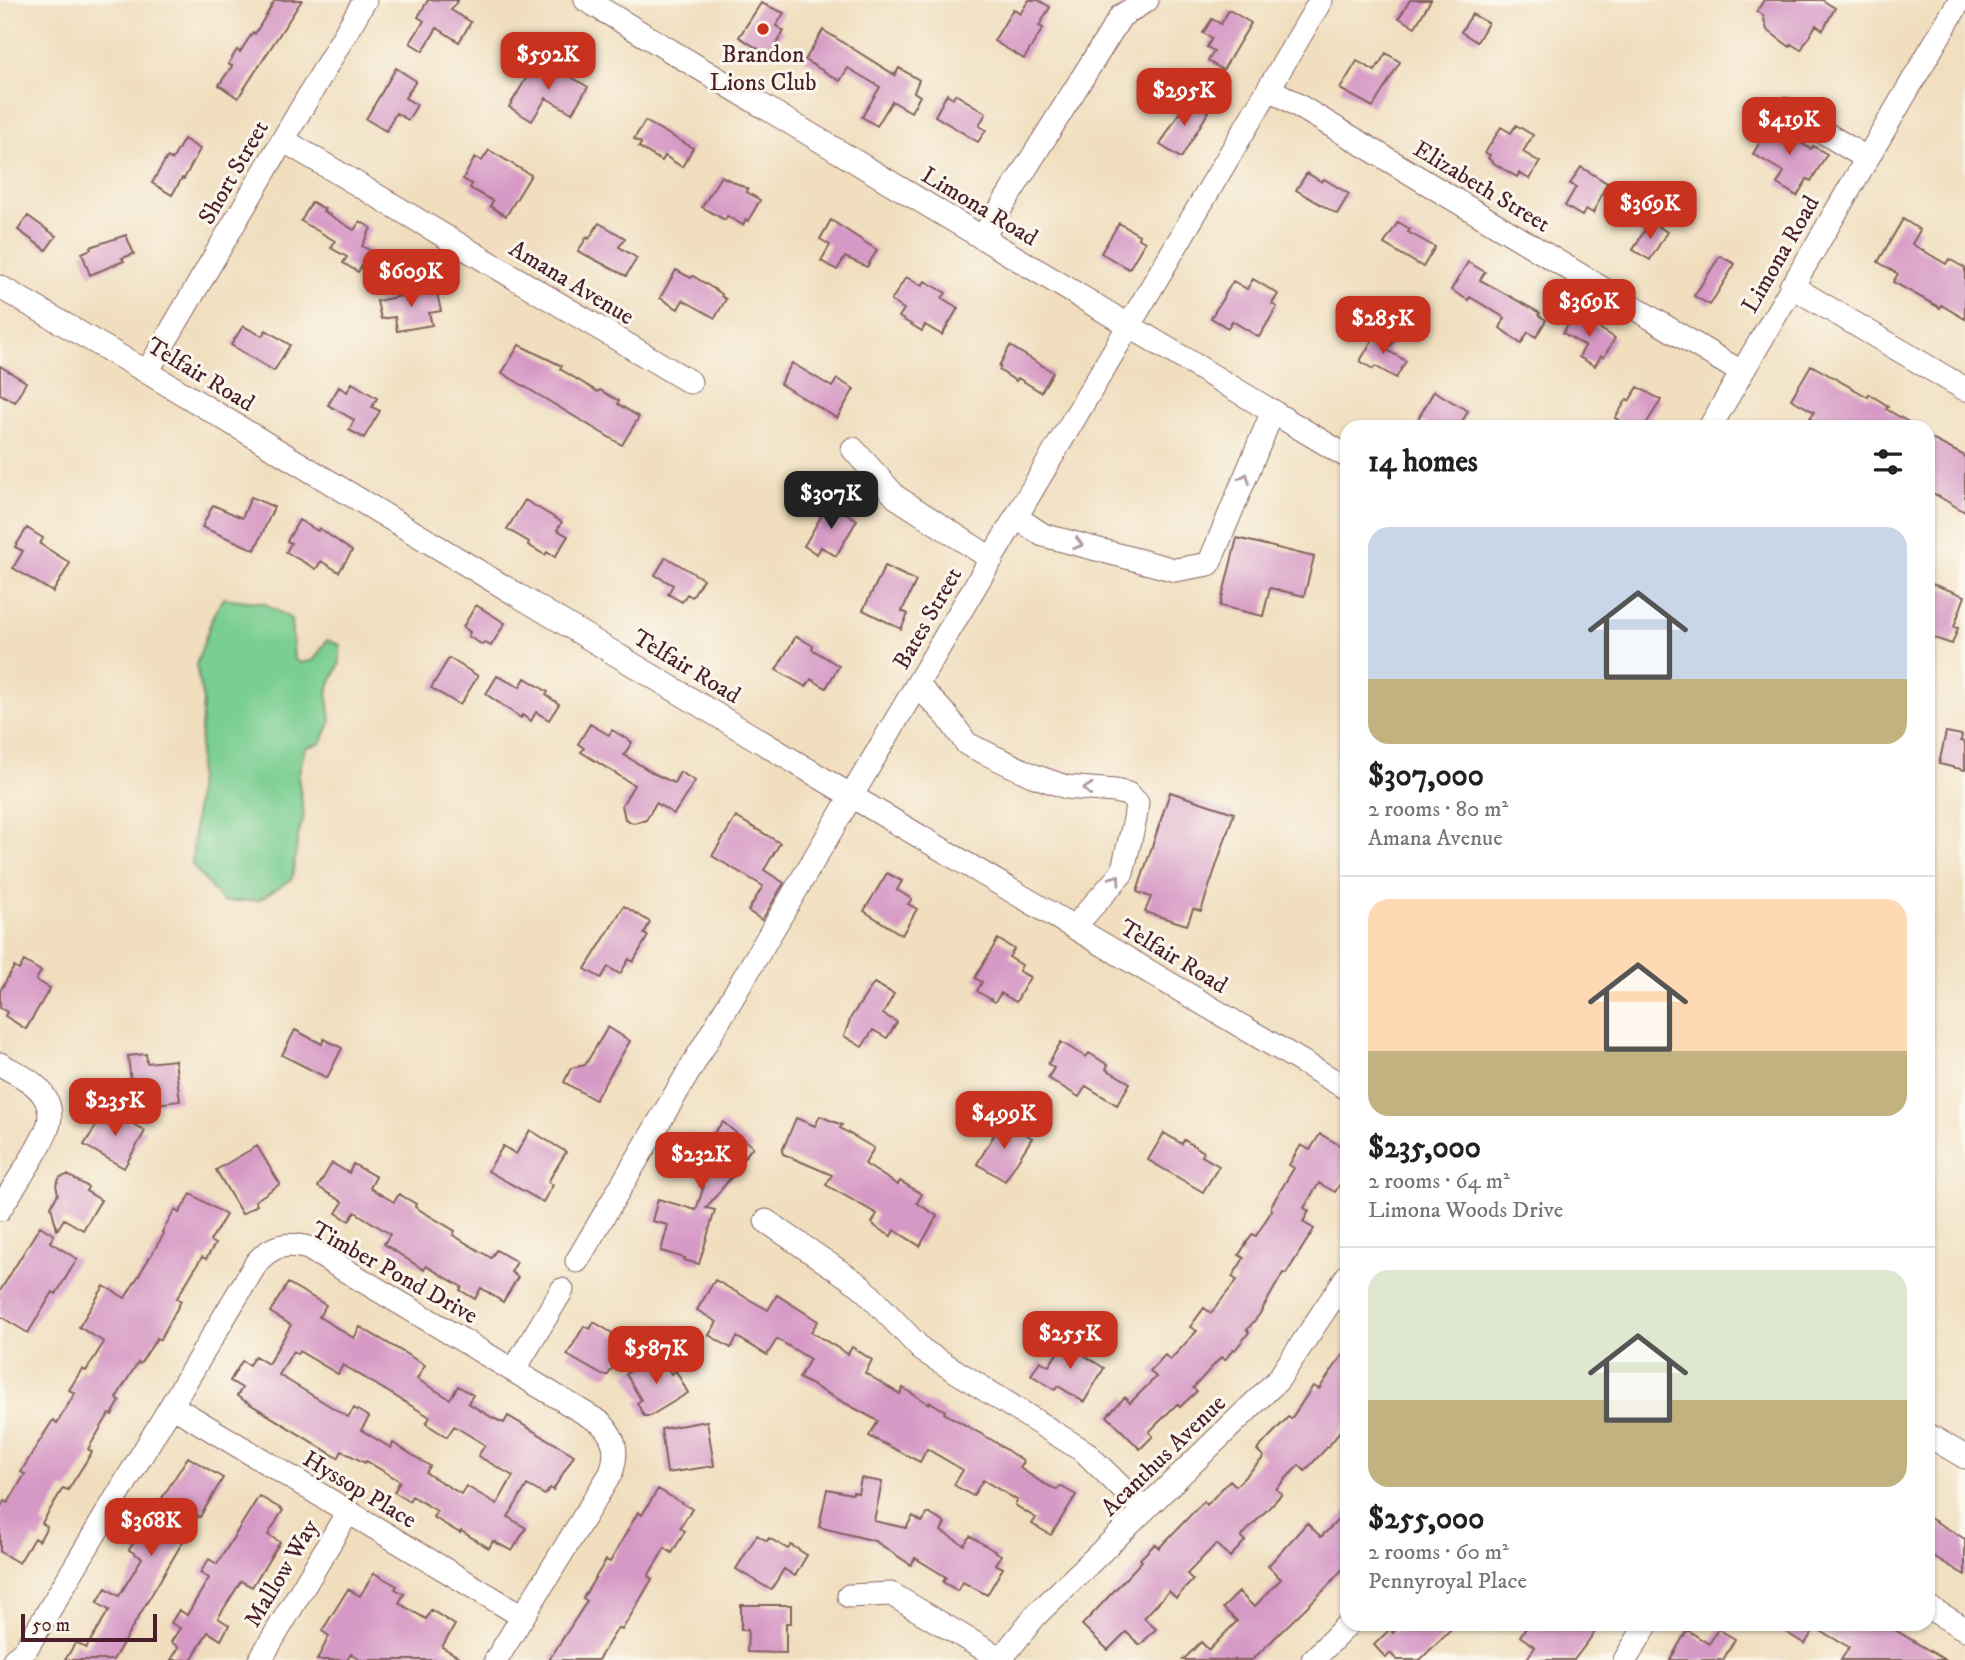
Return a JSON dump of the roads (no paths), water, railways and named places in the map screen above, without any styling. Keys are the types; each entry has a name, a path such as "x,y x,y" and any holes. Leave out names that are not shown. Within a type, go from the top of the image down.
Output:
{"street":[{"name":"Short Street","path":"147,372 365,0"},
{"name":"Limona Road","path":"586,0 1340,452"},
{"path":"982,238 1121,16 1147,0"},
{"name":"Bates Street","path":"578,1261 1321,0"},
{"name":"Limona Road","path":"1714,420 1959,0"},
{"name":"Elizabeth Street","path":"1269,88 1741,372"},
{"path":"1785,109 1866,158"},
{"name":"Amana Avenue","path":"283,141 690,382"},
{"path":"1791,286 1965,389"},
{"name":"Telfair Road","path":"0,287 147,372 853,797 1340,1084"},
{"path":"1016,517 1043,535 1175,570 1209,564 1273,411"},
{"path":"853,449 896,497 992,559"},
{"path":"918,686 947,716 967,744 1032,775 1066,787 1115,791 1128,794 1137,803 1122,873 1074,928"},
{"path":"0,1064 33,1084 50,1108 49,1123 43,1138 0,1209"},
{"path":"766,1221 861,1286 922,1350 1085,1452 1144,1510"},
{"name":"Timber Pond Drive","path":"14,1660 27,1647 257,1262 267,1250 295,1244 308,1248 514,1370 601,1423 610,1433 615,1445 616,1459 611,1473 496,1660"},
{"name":"Acanthus Avenue","path":"1000,1659 1035,1616 1278,1380 1340,1287"},
{"path":"514,1370 562,1290"},
{"name":"Hyssop Place","path":"172,1406 522,1616"},
{"path":"1935,1439 1965,1457"},
{"name":"Mallow Way","path":"260,1660 348,1512"},
{"path":"849,1596 891,1594 1000,1659"},
{"path":"1935,1611 1965,1629"},
{"path":"1313,1660 1341,1631"},
{"path":"1625,1660 1643,1631"}],"place":[{"name":"Brandon Lions Club","path":"763,29"}]}
